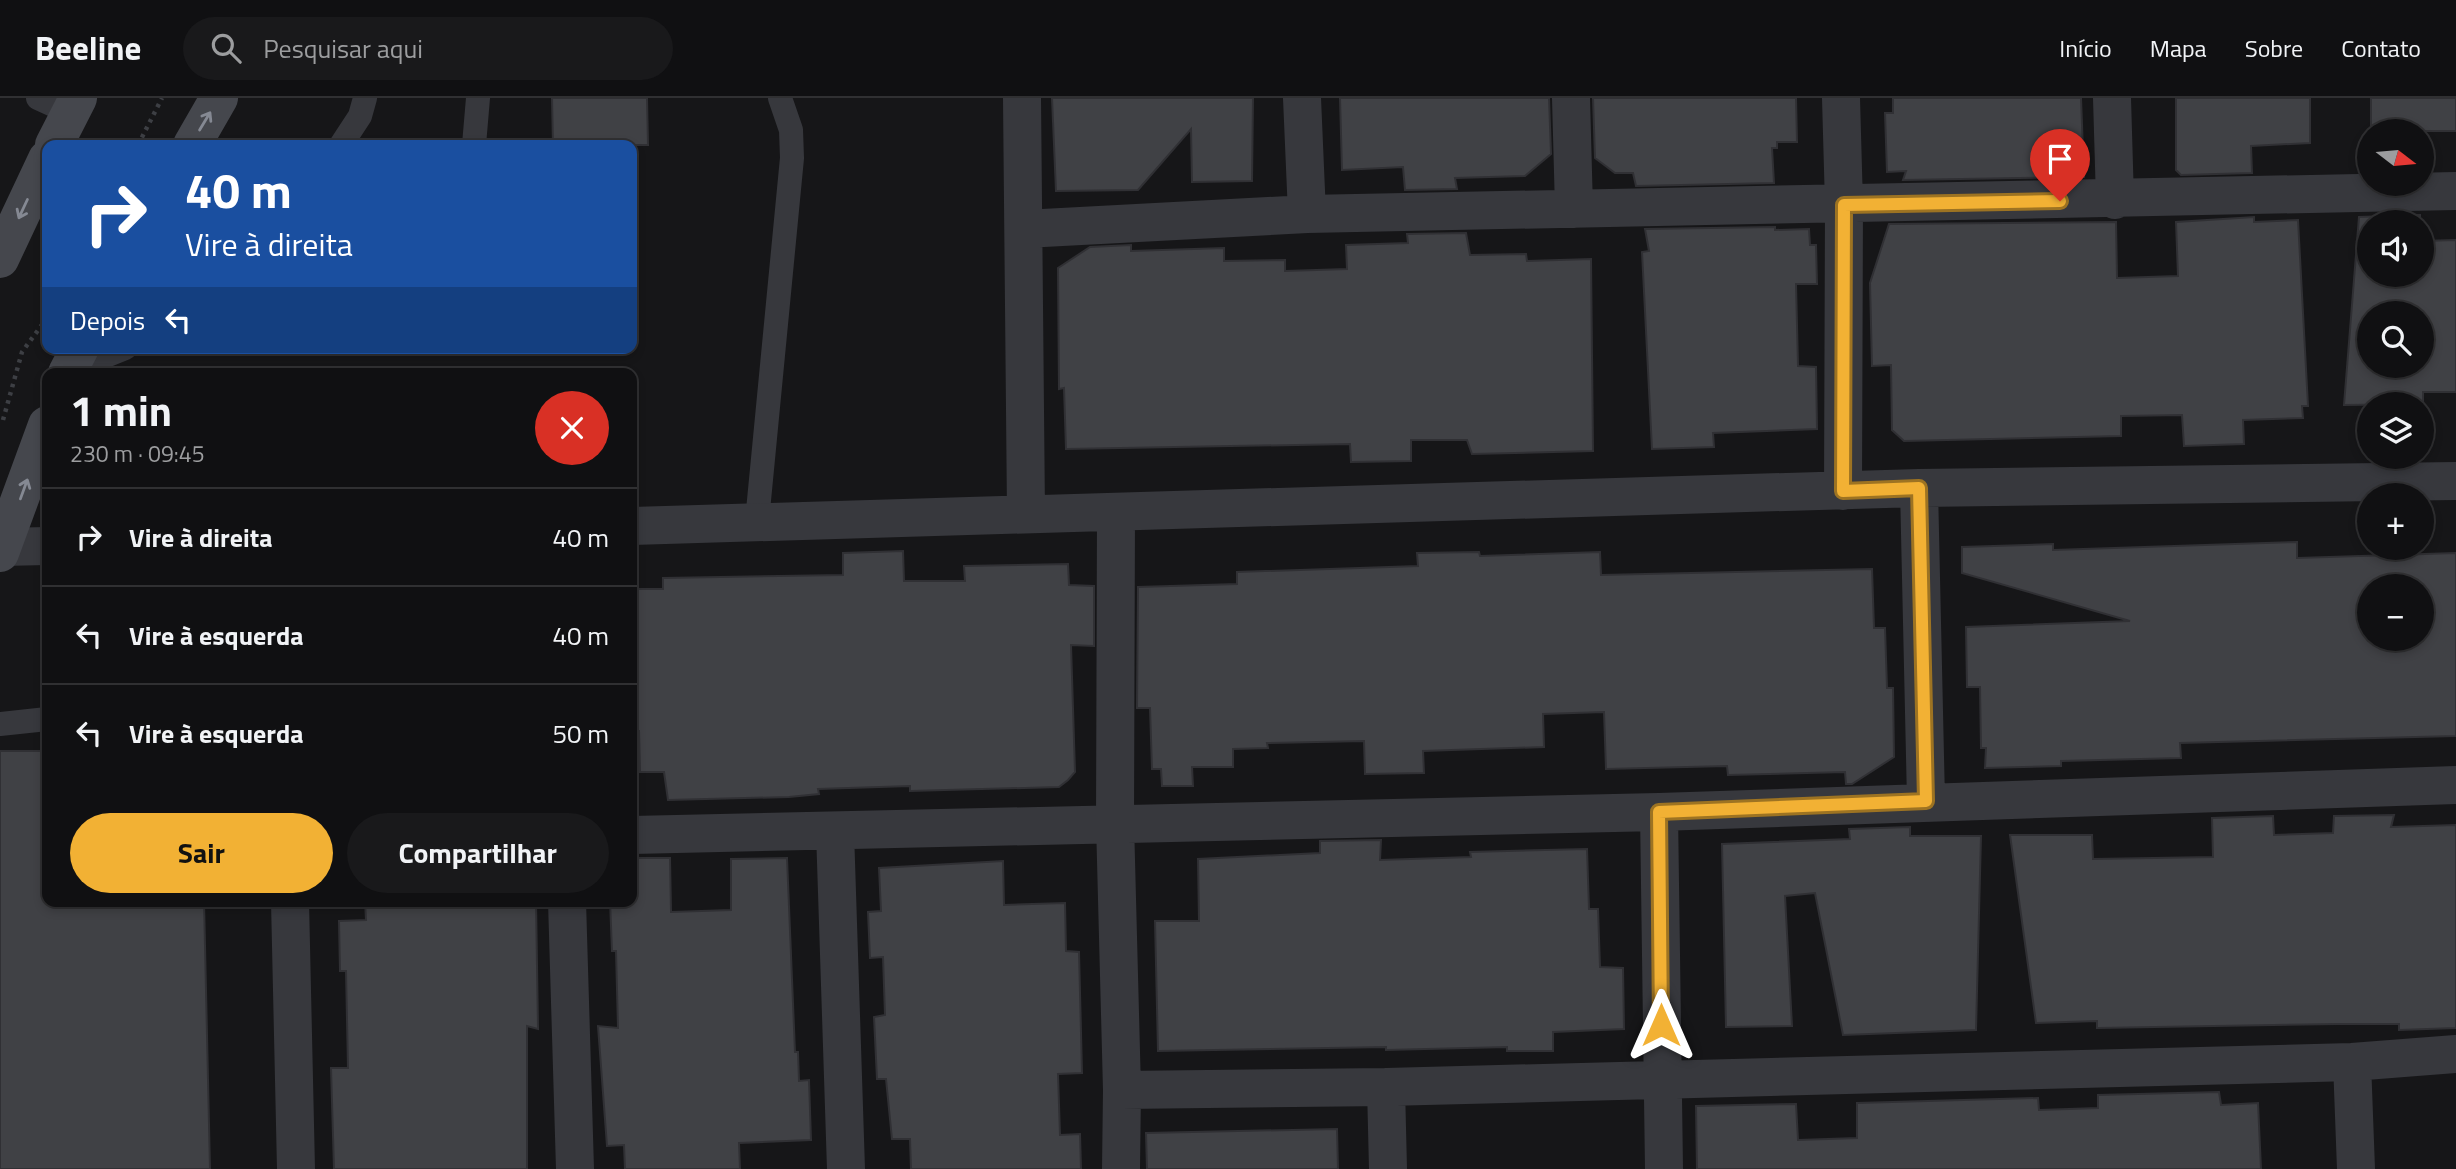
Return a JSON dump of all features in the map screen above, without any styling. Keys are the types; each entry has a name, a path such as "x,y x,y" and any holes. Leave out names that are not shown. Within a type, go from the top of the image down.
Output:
{"main road":[{"path":"195,140 219,98"},
{"path":"0,259 42,170"},
{"path":"1,550 42,439"}],"street":[{"path":"1022,98 1026,513"},
{"path":"1302,98 1307,214"},
{"path":"1571,98 1574,209"},
{"path":"1840,98 1844,205 1843,491"},
{"path":"2112,98 2115,200"},
{"path":"1024,229 1307,214 2115,200 2456,191"},
{"path":"637,526 1026,513 1116,514 1919,488 2456,481"},
{"path":"1919,488 1926,801"},
{"path":"1116,514 1115,822 1122,1090 1121,1169"},
{"path":"1,550 42,546"},
{"path":"637,835 1115,822 1659,812 2456,785"},
{"path":"1659,812 1664,1169"},
{"path":"835,831 846,1169"},
{"path":"290,907 296,1169"},
{"path":"567,907 575,1169"},
{"path":"1122,1090 1386,1087 2352,1062 2456,1054"},
{"path":"2352,1062 2356,1169"},
{"path":"1386,1087 1388,1169"}],"lane":[{"path":"344,140 360,116 365,98"},
{"path":"474,140 478,98"},
{"path":"757,521 792,158 790,130 780,98"},
{"path":"72,364 105,354"},
{"path":"0,724 42,720"}],"path":[{"path":"141,140 162,98"},
{"path":"0,427 22,352 42,325"}],"building":[{"path":"552,98 647,98 648,145 637,145 637,140 553,140"},
{"path":"1052,98 1253,98 1252,181 1192,182 1191,129 1138,190 1056,191"},
{"path":"1340,98 1549,98 1551,154 1525,176 1455,178 1457,189 1405,190 1403,167 1342,170"},
{"path":"1593,98 1796,98 1797,142 1777,142 1777,148 1772,148 1774,183 1636,186 1633,173 1615,173 1595,158"},
{"path":"1893,98 2081,98 2084,177 1903,180 1906,171 1887,172 1885,113 1893,113"},
{"path":"2176,98 2310,98 2310,143 2251,146 2252,173 2181,175 2176,170"},
{"path":"2371,98 2456,98 2456,131 2434,131 2434,119 2371,119"},
{"path":"2254,217 2254,222 2298,220 2308,406 2302,406 2303,418 2243,420 2244,444 2184,446 2182,415 2121,416 2121,436 1904,441 1892,430 1891,365 1872,366 1870,283 1889,224 2116,222 2117,278 2178,276 2176,222"},
{"path":"1775,227 1775,230 1809,229 1810,245 1816,245 1817,284 1796,284 1798,366 1816,367 1817,429 1713,433 1714,447 1652,449 1642,252 1649,251 1645,229"},
{"path":"1466,233 1470,255 1526,254 1527,261 1591,259 1593,451 1472,454 1467,440 1411,440 1411,461 1351,462 1350,444 1066,449 1064,388 1059,389 1058,268 1090,247 1131,245 1131,251 1224,248 1224,261 1285,260 1285,271 1347,269 1346,245 1408,243 1407,234"},
{"path":"2456,240 2456,392 2357,392 2357,405 2344,405 2357,242 2357,287 2434,287 2434,241"},
{"path":"2297,542 2297,558 2357,556 2357,560 2434,560 2434,554 2456,553 2456,736 2180,743 2181,758 2061,761 2061,766 1985,768 1986,748 1981,748 1980,687 1967,687 1966,627 2130,621 1962,573 1962,547 2053,544 2053,550"},
{"path":"903,551 904,581 965,581 964,566 1068,564 1069,585 1094,586 1094,646 1071,645 1075,772 1068,780 1059,787 910,791 910,786 818,789 819,794 789,797 668,800 664,772 640,772 637,731 637,589 663,589 663,578 843,575 843,553"},
{"path":"1479,552 1480,556 1600,552 1601,575 1872,569 1874,628 1885,628 1887,688 1893,688 1894,757 1852,784 1846,784 1845,772 1728,775 1727,766 1606,769 1604,712 1543,714 1544,747 1423,751 1424,773 1365,774 1364,741 1267,743 1268,748 1233,749 1233,767 1192,767 1193,786 1162,786 1161,769 1152,769 1150,708 1137,708 1138,587 1237,584 1237,572 1418,566 1417,553"},
{"path":"0,751 42,751 42,907 204,907 210,1169 0,1169"},
{"path":"2394,815 2391,827 2456,825 2456,1028 2399,1030 2399,1024 2338,1024 2097,1028 2097,1021 2036,1023 2010,835 2092,835 2093,859 2213,857 2212,818 2273,816 2274,835 2333,833 2334,816"},
{"path":"1910,827 1910,836 1981,836 1976,1030 1843,1035 1815,893 1785,896 1792,1026 1726,1027 1722,844 1850,839 1849,829"},
{"path":"1381,840 1380,860 1471,857 1470,852 1587,849 1589,909 1598,909 1600,967 1623,968 1624,1029 1553,1032 1553,1051 1507,1051 1507,1047 1386,1050 1386,1047 1158,1051 1155,921 1199,921 1198,859 1320,853 1320,841"},
{"path":"637,858 670,858 671,912 731,910 731,859 787,858 795,1052 798,1052 799,1081 809,1080 811,1140 739,1143 740,1169 625,1169 624,1145 607,1146 598,1026 618,1028 616,951 612,951 610,907 637,907"},
{"path":"1003,861 1004,905 1065,903 1066,951 1079,952 1082,1073 1058,1074 1060,1135 1080,1134 1081,1169 911,1169 910,1139 892,1139 886,1079 877,1079 874,1017 885,1015 883,957 870,958 868,912 881,911 879,868"},
{"path":"365,907 536,907 538,1029 527,1026 527,1169 334,1169 331,1068 348,1068 346,971 340,971 339,921 366,920"},
{"path":"2219,1092 2221,1105 2258,1103 2261,1169 1697,1169 1696,1106 1796,1104 1798,1140 1857,1138 1857,1103 2038,1098 2039,1110 2098,1108 2098,1095"},
{"path":"1337,1129 1338,1169 1147,1169 1146,1133"}],"route":[{"path":"1661,1025 1659,812 1926,801 1919,488 1843,491 1844,205 2060,201"}]}
